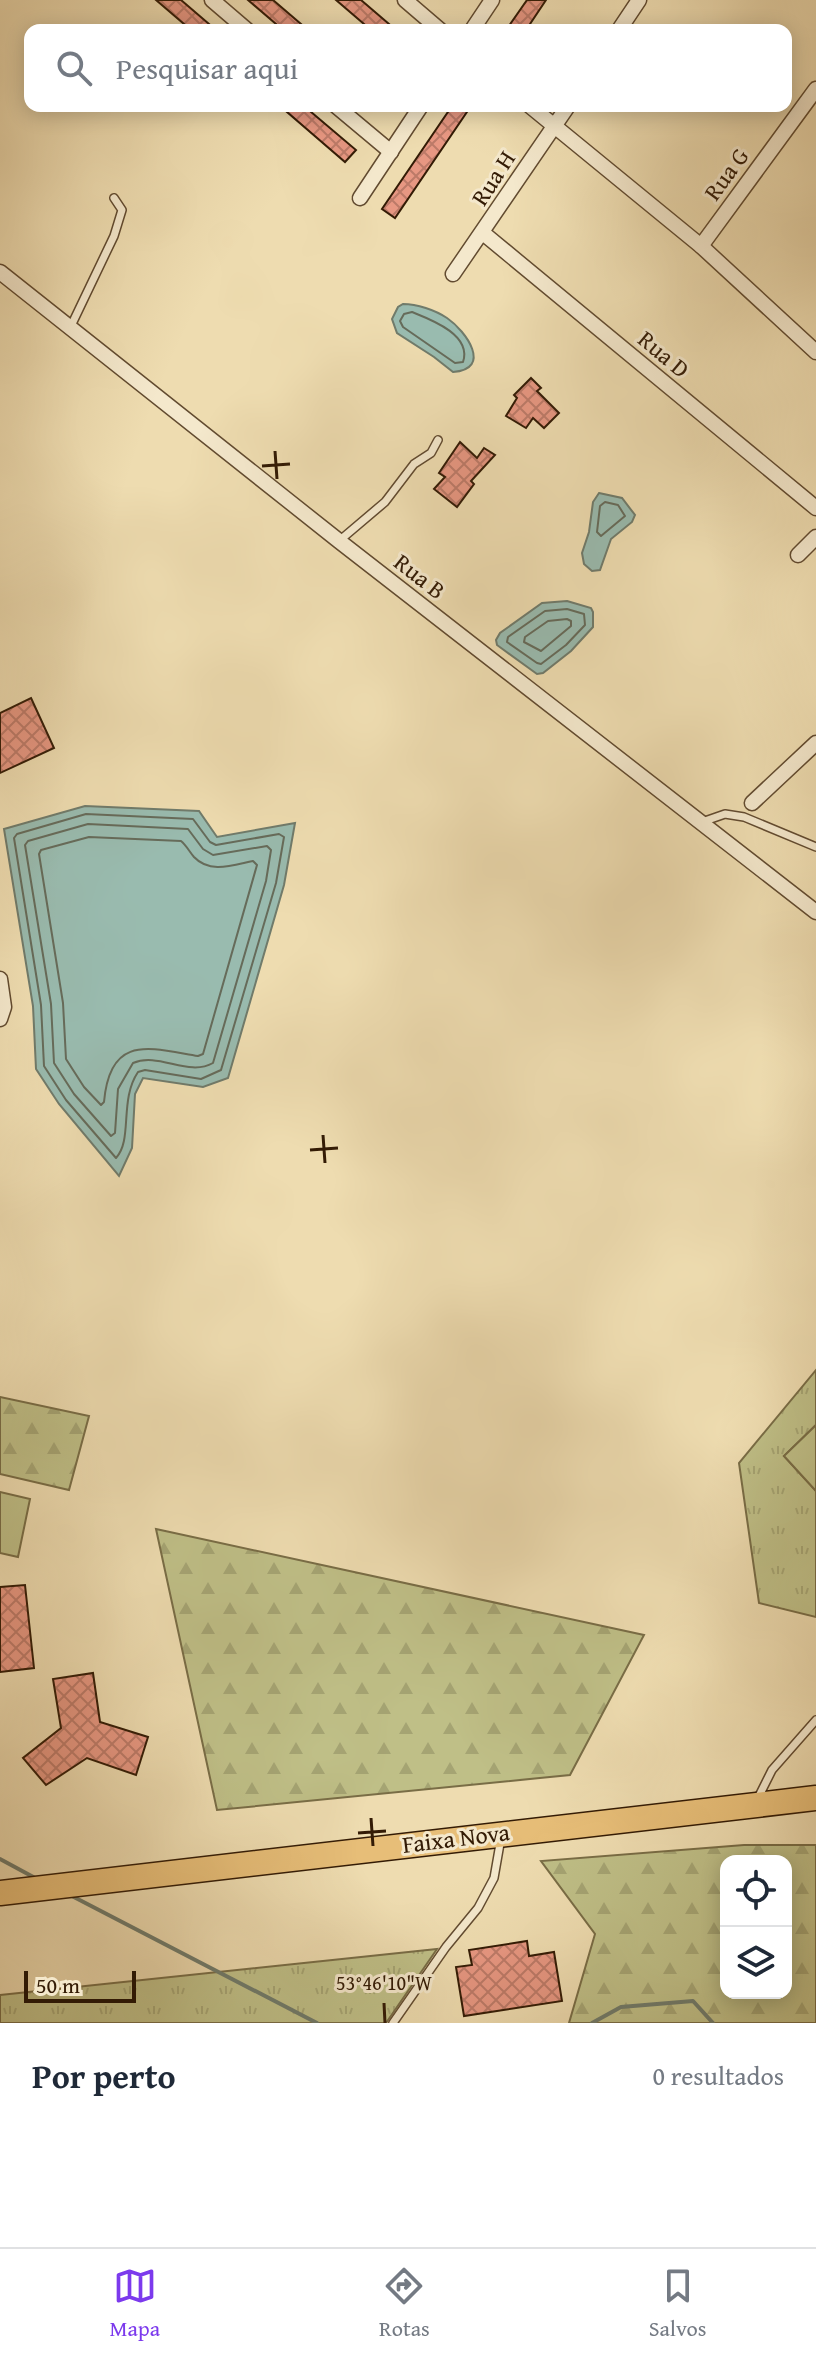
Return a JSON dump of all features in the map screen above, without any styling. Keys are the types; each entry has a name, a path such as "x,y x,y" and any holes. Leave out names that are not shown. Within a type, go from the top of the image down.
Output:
{"highway":[{"name":"Faixa Nova","path":"0,1893 816,1798"}],"street":[{"path":"212,0 240,24"},
{"path":"405,0 433,24"},
{"path":"476,24 492,0"},
{"path":"623,24 639,0"},
{"name":"Rua G","path":"701,246 816,89"},
{"path":"343,112 391,152"},
{"path":"360,198 417,112"},
{"path":"537,112 701,246 816,352"},
{"name":"Rua H","path":"453,274 564,112"},
{"name":"Rua D","path":"483,233 816,508"},
{"name":"Rua B","path":"0,272 339,541 816,912"},
{"path":"798,555 816,537"},
{"path":"752,803 816,743"},
{"path":"0,979 4,1007 0,1019"}],"lane":[{"path":"71,326 114,236 122,210 114,198"},
{"path":"339,541 385,502 414,464 431,453 438,440"},
{"path":"701,822 725,814 744,817 816,847"},
{"path":"754,1805 772,1770 816,1720"},
{"path":"393,2023 446,1947 478,1908 494,1878 502,1833"}],"green space":[{"path":"816,1370 816,1425 784,1456 816,1491 816,1617 759,1603 739,1463"},
{"path":"0,1397 89,1416 69,1490 0,1474"},
{"path":"816,1425 816,1491 784,1456"},
{"path":"0,1492 30,1499 18,1557 0,1553"},
{"path":"156,1529 644,1635 570,1775 217,1810"},
{"path":"744,1845 816,1845 816,2023 569,2023 595,1934 541,1861"},
{"path":"437,1949 386,2023 0,2023 0,1995"}],"water":[{"path":"403,304 431,310 454,324 468,340 474,357 472,364 453,372 397,333 392,319"},
{"path":"599,493 622,498 635,515 632,522 611,539 600,570 592,571 584,564 582,553 589,532 593,502"},
{"path":"567,601 591,608 593,627 571,651 543,673 537,674 497,645 500,633 542,603"},
{"path":"85,806 199,811 217,837 295,823 284,885 228,1078 203,1087 143,1078 135,1094 132,1148 119,1176 59,1104 36,1069 33,1006 4,829"}],"building":[{"path":"156,0 181,0 209,24 184,24"},
{"path":"248,0 273,0 301,24 276,24"},
{"path":"336,0 361,0 389,24 364,24"},
{"path":"527,0 546,0 530,24 510,24"},
{"path":"287,112 311,112 356,150 345,162"},
{"path":"448,112 467,112 395,218 382,209"},
{"path":"531,378 541,388 537,391 559,413 544,428 533,418 526,428 506,416 517,398 514,395"},
{"path":"460,442 477,458 484,448 495,455 471,481 474,484 457,507 434,489 445,477 439,473"},
{"path":"31,698 54,748 0,773 0,713"},
{"path":"25,1585 34,1668 0,1672 0,1587"},
{"path":"93,1673 100,1722 148,1737 136,1775 87,1758 46,1785 23,1758 61,1728 53,1679"},
{"path":"527,1941 529,1956 554,1952 562,2001 464,2016 456,1967 472,1965 469,1950"}],"waterway":[{"path":"0,1859 37,1879"},
{"path":"70,1895 317,2023"},
{"path":"592,2023 621,2007 693,2001 713,2023"}]}
